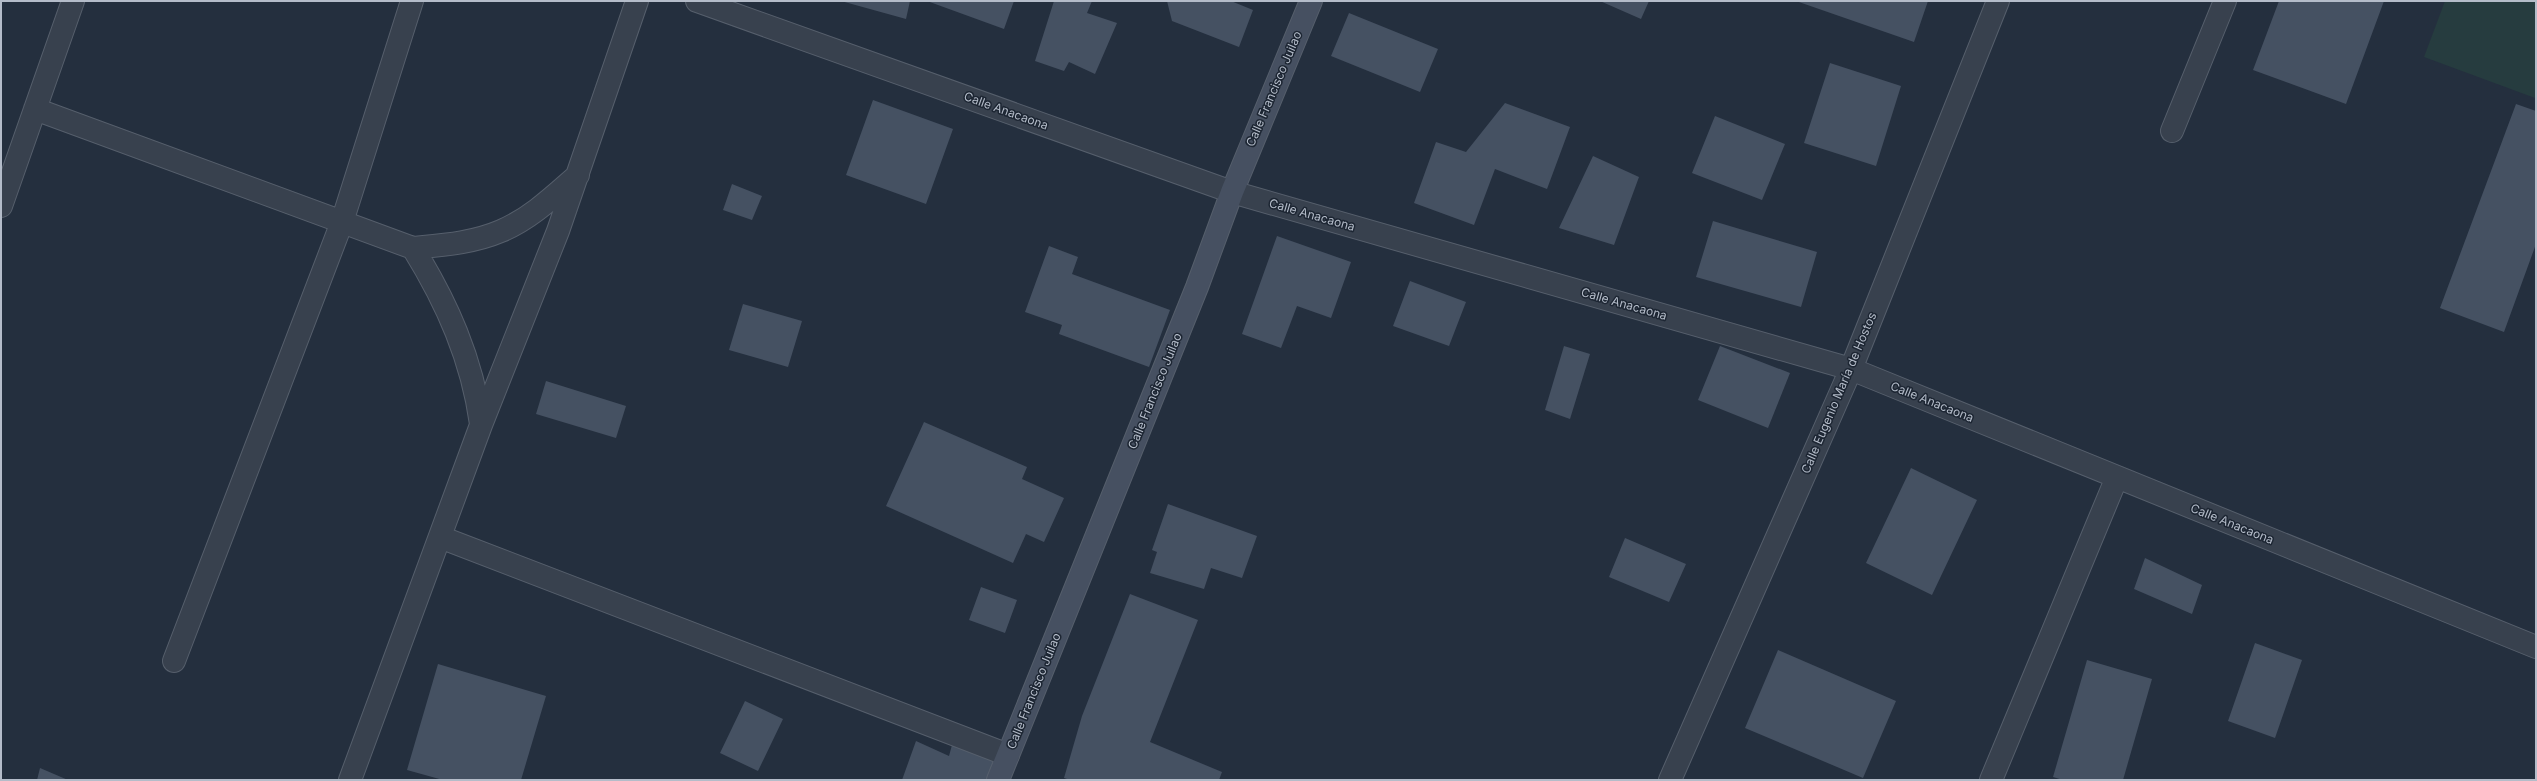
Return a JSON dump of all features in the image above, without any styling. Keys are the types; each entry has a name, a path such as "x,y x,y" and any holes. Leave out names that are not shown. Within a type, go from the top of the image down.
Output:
{"street":[{"path":"1,206 74,1"},
{"path":"174,660 342,222 412,1"},
{"path":"350,780 481,425 579,175 637,1"},
{"name":"Calle Anacaona","path":"697,1 1232,192 1851,369 2536,647"},
{"name":"Calle Francisco Juilao","path":"998,780 1197,287 1232,192 1311,1"},
{"name":"Calle Eugenio María de Hostos","path":"1670,780 1851,369 1998,1"},
{"path":"2172,131 2224,1"},
{"path":"35,109 413,248 461,243 500,232 532,214 579,175"},
{"path":"413,248 437,286 453,321 477,394 481,425"},
{"path":"1991,780 2117,477"},
{"path":"440,536 1008,755"}],"green space":[{"path":"2445,1 2536,1 2535,98 2424,57"}],"building":[{"path":"841,1 910,1 906,19"},
{"path":"927,1 1014,1 1004,29"},
{"path":"1054,1 1092,1 1087,13 1117,23 1095,74 1069,62 1064,71 1035,61"},
{"path":"1167,1 1231,1 1253,10 1239,47 1172,21"},
{"path":"1600,1 1649,1 1641,19"},
{"path":"1796,1 1928,1 1914,42"},
{"path":"2279,1 2384,1 2346,104 2253,70"},
{"path":"1349,13 1438,49 1420,92 1331,56"},
{"path":"1830,63 1901,86 1876,166 1804,143"},
{"path":"873,100 953,129 926,204 846,175"},
{"path":"1505,103 1570,127 1547,189 1495,169 1474,225 1414,203 1436,142 1466,152"},
{"path":"2516,104 2536,111 2536,244 2504,332 2440,308"},
{"path":"1715,116 1785,144 1762,200 1692,173"},
{"path":"1593,156 1639,177 1614,245 1559,228"},
{"path":"732,184 762,196 752,220 723,210"},
{"path":"1713,221 1817,252 1801,307 1696,277"},
{"path":"1277,236 1351,262 1331,318 1297,306 1281,348 1242,334"},
{"path":"1049,246 1078,257 1072,274 1170,310 1149,367 1059,334 1062,325 1025,312"},
{"path":"1410,281 1466,302 1449,346 1393,326"},
{"path":"743,304 802,321 788,367 729,350"},
{"path":"1564,346 1590,354 1570,419 1545,410"},
{"path":"1720,346 1790,373 1768,428 1698,400"},
{"path":"546,381 626,406 616,438 536,414"},
{"path":"924,422 1027,467 1022,479 1064,498 1044,542 1026,534 1013,563 886,506"},
{"path":"1911,468 1977,500 1932,595 1866,563"},
{"path":"1168,504 1257,536 1242,578 1211,568 1204,589 1150,573 1157,552 1152,550"},
{"path":"1625,538 1686,564 1669,602 1609,577"},
{"path":"2145,558 2202,585 2192,614 2134,589"},
{"path":"981,587 1017,600 1005,633 969,620"},
{"path":"1130,594 1198,620 1150,742 1222,772 1219,780 1070,780 1064,778 1082,716"},
{"path":"2255,643 2302,660 2275,738 2228,721"},
{"path":"1778,650 1896,701 1863,778 1745,728"},
{"path":"2087,660 2152,679 2123,780 2063,780 2053,777"},
{"path":"438,664 546,696 521,780 443,780 407,770"},
{"path":"745,701 783,719 758,771 720,753"},
{"path":"916,741 949,756 952,745 1003,761 995,780 902,780"},
{"path":"40,768 68,780 37,780"}]}
